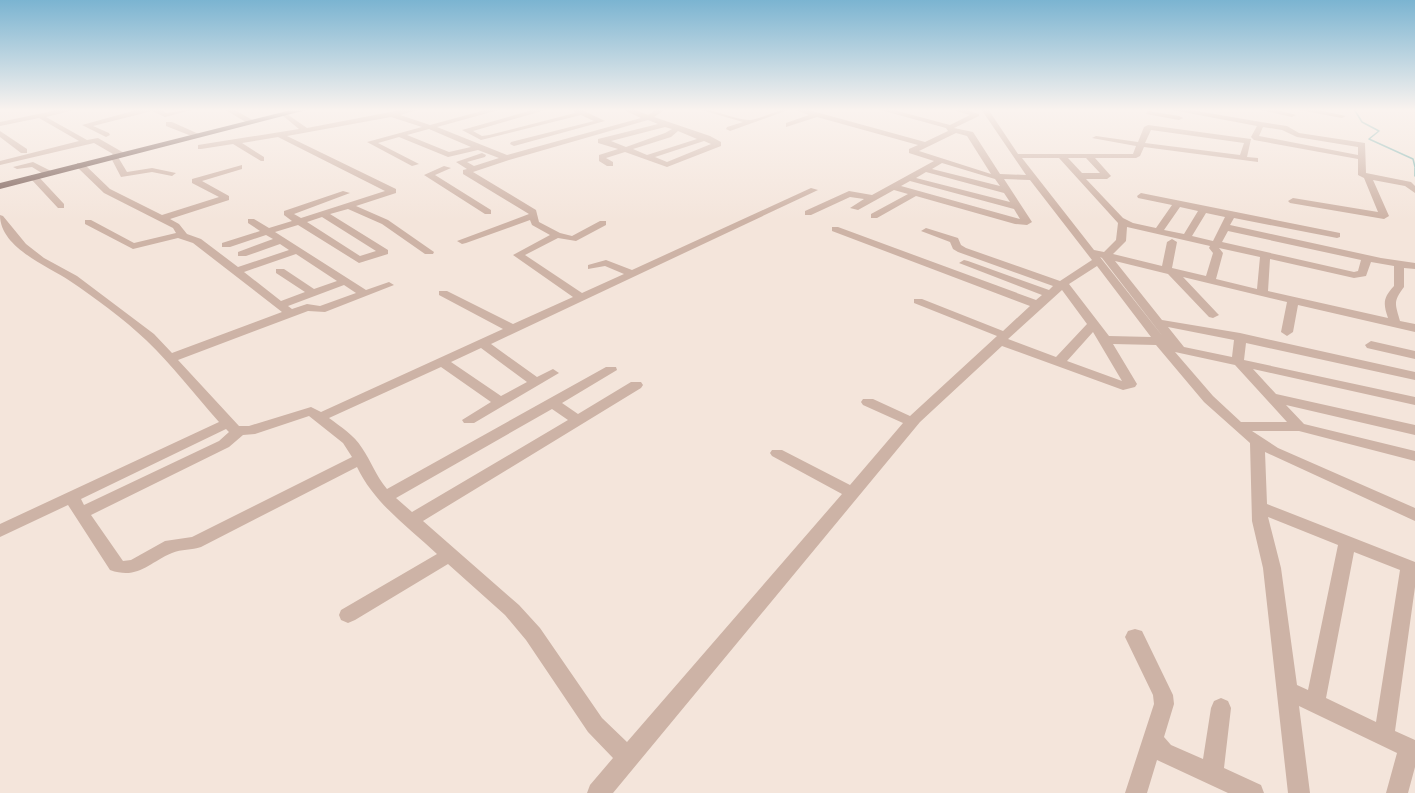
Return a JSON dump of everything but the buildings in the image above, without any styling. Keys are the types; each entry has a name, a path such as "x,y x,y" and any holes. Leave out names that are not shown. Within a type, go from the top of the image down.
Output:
{"main road":[{"path":"0,186 155,146"}],"street":[{"path":"17,146 24,151"},
{"path":"0,163 70,146"},
{"path":"106,146 117,156 123,175 152,171 172,173"},
{"path":"201,147 208,146"},
{"path":"241,146 261,159"},
{"path":"226,245 393,190 303,146"},
{"path":"377,146 415,165"},
{"path":"426,146 448,155 479,147 506,158"},
{"path":"534,214 488,190 466,172 471,168 549,146"},
{"path":"617,146 645,158 669,164 712,146"},
{"path":"610,164 602,157 634,146"},
{"path":"645,158 682,146"},
{"path":"924,146 912,152 998,177 1035,178"},
{"path":"894,187 1026,223 978,146"},
{"path":"1010,146 1098,256 1163,343 1237,426 1257,442 1415,514"},
{"path":"1018,156 1136,156 1141,146"},
{"path":"1160,146 1255,160"},
{"path":"1198,152 1199,146"},
{"path":"1243,158 1247,146"},
{"path":"1299,146 1363,158"},
{"path":"1364,146 1362,175 1408,184 1415,190"},
{"path":"471,168 460,162 493,152"},
{"path":"1061,156 1123,223 1359,275 1362,274 1366,258"},
{"path":"1079,176 1107,176 1088,156"},
{"path":"855,208 940,161"},
{"path":"0,170 33,164 48,174"},
{"path":"80,165 107,191 180,229 183,236"},
{"path":"161,219 226,198 195,181 239,167"},
{"path":"447,168 428,175 469,196 488,212"},
{"path":"923,169 1007,191"},
{"path":"34,177 61,206"},
{"path":"908,178 1018,207"},
{"path":"1293,201 1384,216 1368,178"},
{"path":"321,417 814,190"},
{"path":"312,204 384,252 359,260 297,221 287,212 346,193"},
{"path":"808,213 852,193 874,198"},
{"path":"874,216 915,193"},
{"path":"1141,196 1231,216 1240,215 1337,235"},
{"path":"1158,232 1177,204"},
{"path":"347,205 385,222 429,252"},
{"path":"1186,238 1204,209"},
{"path":"534,214 535,223 556,235 573,239 600,225 606,231 589,242"},
{"path":"462,241 534,214"},
{"path":"1210,281 1218,253 1214,248 1215,243 1231,216"},
{"path":"251,221 365,294"},
{"path":"88,222 133,246 183,236 197,241 285,309 307,307 321,310 389,285"},
{"path":"1,223 22,246 73,278 150,337 234,427"},
{"path":"598,793 912,422 1053,292 1121,241 1123,223"},
{"path":"1224,227 1366,258 1415,266"},
{"path":"835,229 1053,292"},
{"path":"918,301 1059,362 1128,386 1130,381 1105,340 1092,324 1053,292 962,250 957,247 954,240 926,231"},
{"path":"556,235 518,255 582,298"},
{"path":"242,254 281,240"},
{"path":"1169,272 1172,242"},
{"path":"235,272 297,249"},
{"path":"1262,293 1265,254"},
{"path":"1098,256 1415,327"},
{"path":"1098,256 1160,323 1179,349"},
{"path":"592,267 606,263 634,274"},
{"path":"963,263 1053,292"},
{"path":"1395,323 1389,303 1390,297 1399,287 1399,264"},
{"path":"280,271 313,293"},
{"path":"1169,272 1213,315"},
{"path":"170,358 285,309 313,293 346,281"},
{"path":"443,293 513,329"},
{"path":"1287,332 1293,300"},
{"path":"1160,323 1240,337 1415,375"},
{"path":"1059,362 1092,324"},
{"path":"1240,337 1238,362 1299,428"},
{"path":"1105,340 1163,343 1179,349 1415,401"},
{"path":"482,343 536,382"},
{"path":"1371,345 1415,355"},
{"path":"1305,351 1314,378"},
{"path":"442,362 500,402"},
{"path":"385,497 611,369"},
{"path":"469,420 553,373"},
{"path":"412,520 636,384"},
{"path":"1271,397 1415,430"},
{"path":"868,402 912,422"},
{"path":"552,403 577,419"},
{"path":"0,531 71,497 234,427 250,430 307,411 315,412 348,440 371,481 385,497 512,610 533,634 595,725 628,758"},
{"path":"1237,426 1299,428 1415,456"},
{"path":"81,513 224,444 234,427"},
{"path":"1257,442 1260,521 1272,568 1299,793"},
{"path":"777,453 852,493"},
{"path":"71,497 116,565 122,568 131,567 170,546 195,543 360,459"},
{"path":"1261,508 1412,568 1384,735"},
{"path":"1315,702 1347,542"},
{"path":"348,615 450,555"},
{"path":"1135,637 1163,695 1164,704 1136,793"},
{"path":"1287,690 1412,750 1397,793"},
{"path":"1212,774 1221,708"},
{"path":"1153,740 1163,752 1253,793"}],"waterway":[{"path":"1384,146 1413,159 1415,167"},
{"path":"1415,168 1415,176"}]}
